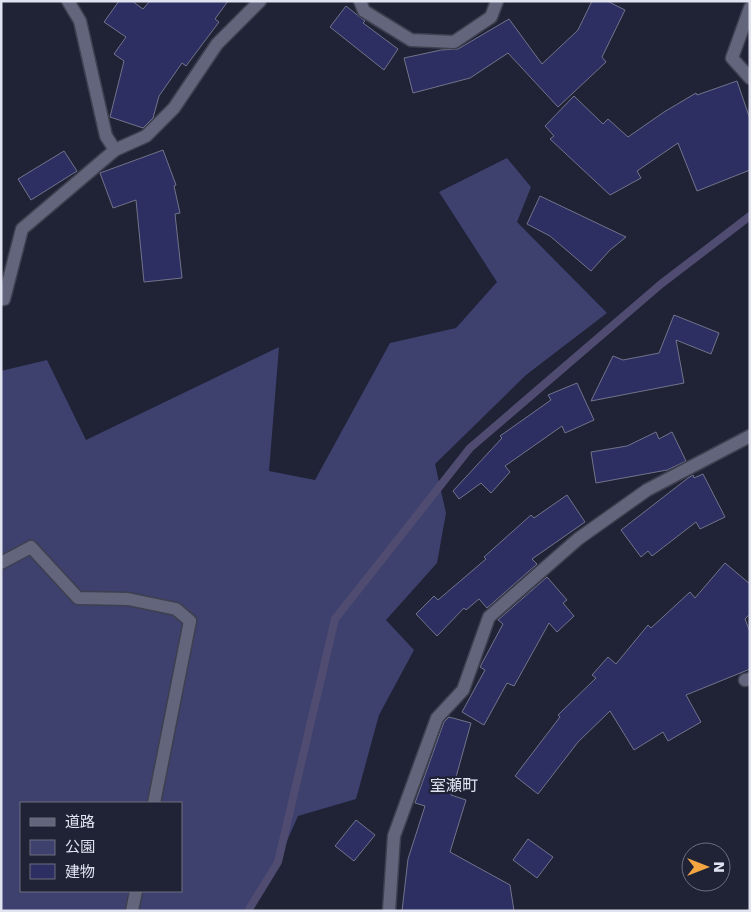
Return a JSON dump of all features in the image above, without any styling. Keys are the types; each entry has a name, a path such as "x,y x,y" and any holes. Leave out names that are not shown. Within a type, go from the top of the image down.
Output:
{"street":[{"path":"68,1 80,21 106,136 115,150"},
{"path":"1,300 4,299 22,229 115,150 146,136 174,108 217,44 260,1"},
{"path":"360,1 364,11 411,40 454,42 491,17 498,1"},
{"path":"750,8 732,58 750,78"},
{"path":"389,911 394,836 437,718 462,690 489,617 578,540 647,490 750,436"},
{"path":"1,563 30,546 78,598 128,599 176,609 190,621 154,802"},
{"path":"132,911 136,892"}],"green space":[{"path":"507,158 531,187 517,222 607,313 526,375 435,464 446,513 437,563 386,620 414,650 379,715 356,799 298,816 267,886 246,911 1,911 1,371 47,360 86,440 279,347 269,471 315,480 390,343 456,328 497,282 439,192"}],"building":[{"path":"119,1 132,1 143,9 150,1 228,1 215,19 219,22 186,66 182,63 159,96 153,118 143,128 110,117 124,61 114,54 126,37 104,22"},
{"path":"592,1 607,1 625,10 602,57 606,62 558,107 508,53 470,78 413,93 404,58 441,50 458,49 509,19 542,64 578,30"},
{"path":"346,6 365,21 363,23 398,49 384,70 330,27"},
{"path":"737,81 750,119 750,170 697,191 678,143 637,171 641,178 610,195 550,139 554,136 545,126 574,96 603,124 608,119 628,137 696,93 697,95"},
{"path":"163,150 176,185 174,186 180,213 175,214 182,278 144,282 136,200 113,208 100,173"},
{"path":"64,151 77,171 31,200 18,179"},
{"path":"540,196 626,237 610,250 591,271 550,236 527,224"},
{"path":"674,315 719,333 711,354 676,340 684,383 591,401 613,356 623,360 659,353"},
{"path":"577,383 594,420 565,433 562,426 505,466 510,472 491,493 481,483 459,499 453,491 502,438 500,436 551,400 548,395"},
{"path":"656,432 659,439 672,432 686,461 667,470 596,483 591,452 627,446"},
{"path":"703,474 725,517 700,529 696,522 652,556 648,551 641,557 621,530 688,478 693,475 694,478"},
{"path":"567,495 585,522 532,559 537,564 487,608 479,599 466,610 464,608 437,636 416,614 434,596 438,600 486,559 484,557 531,515 534,518"},
{"path":"725,563 750,584 750,614 745,619 750,632 750,669 686,695 701,722 668,741 663,732 634,750 610,711 578,742 538,794 515,776 560,717 558,715 596,678 592,675 608,657 616,664 648,625 651,628 690,592 695,598"},
{"path":"547,577 567,600 563,603 574,616 557,632 549,623 514,686 507,683 484,725 462,712 485,670 480,667 503,624 498,620"},
{"path":"449,717 471,723 451,795 466,800 450,852 510,885 514,911 402,911 408,859 425,806 415,803 444,722"},
{"path":"356,820 375,835 354,861 335,846"},
{"path":"528,839 553,857 537,878 513,860"}],"waterway":[{"path":"248,911 278,862 335,619 470,448 661,284 750,216"}],"district":[{"name":"室瀬町","path":"454,785"}]}
